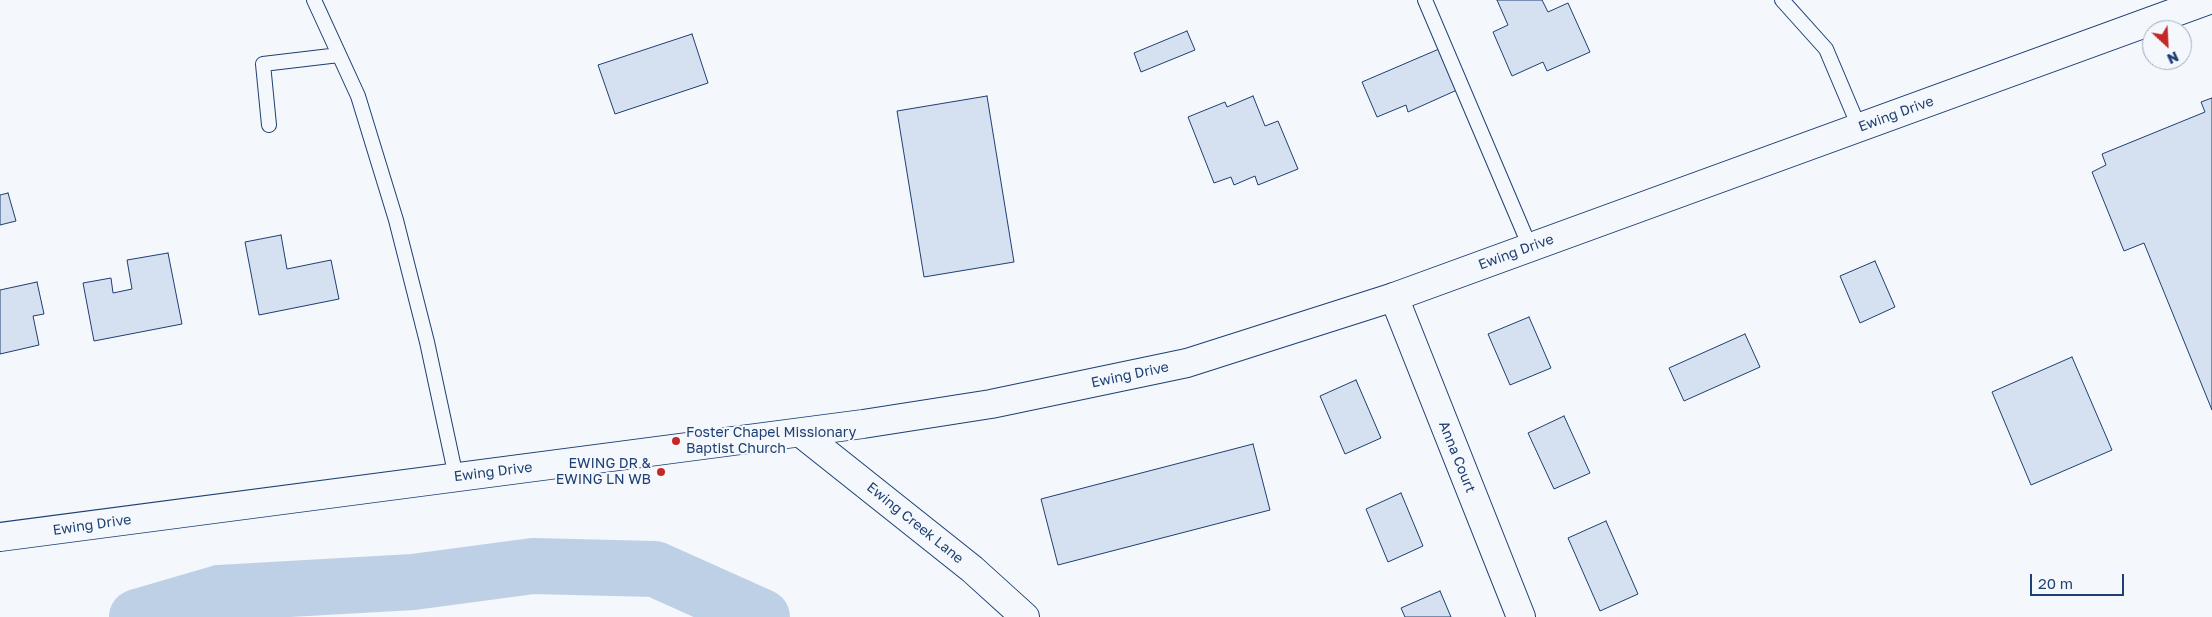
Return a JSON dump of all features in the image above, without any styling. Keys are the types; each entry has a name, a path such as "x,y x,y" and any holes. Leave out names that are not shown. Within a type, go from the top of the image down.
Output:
{"main road":[{"name":"Ewing Drive","path":"0,537 801,433 991,404 1187,363 1394,297 2209,0"},
{"name":"Anna Court","path":"1394,297 1521,617"},
{"name":"Ewing Creek Lane","path":"801,433 972,568 1025,617"}],"lane":[{"path":"314,0 358,96 396,220 427,342 456,477"},
{"path":"1425,0 1530,247"},
{"path":"1782,0 1826,49 1860,127"},
{"path":"269,125 263,64 339,55"}],"building":[{"path":"1497,0 1542,0 1548,12 1568,3 1590,52 1547,71 1543,62 1512,76 1493,32 1508,25"},
{"path":"1187,31 1195,50 1141,72 1134,53"},
{"path":"692,34 708,83 615,114 598,65"},
{"path":"1439,49 1457,90 1408,112 1406,105 1377,117 1362,82"},
{"path":"987,96 1014,262 924,277 897,111"},
{"path":"1253,96 1265,126 1278,121 1298,169 1258,185 1255,176 1234,185 1231,177 1214,183 1188,117 1225,102 1227,107"},
{"path":"2212,98 2212,410 2144,243 2124,251 2092,172 2106,165 2102,154 2205,112 2201,102"},
{"path":"8,193 16,221 0,225 0,195"},
{"path":"281,235 287,269 331,260 339,299 259,315 245,242"},
{"path":"168,253 182,324 94,341 83,283 111,278 113,293 132,289 127,260"},
{"path":"1875,261 1895,307 1860,323 1840,276"},
{"path":"37,282 44,314 33,316 39,345 0,354 0,290"},
{"path":"1529,317 1551,368 1510,385 1488,334"},
{"path":"1745,334 1760,367 1684,401 1669,368"},
{"path":"2072,357 2112,450 2031,485 1992,392"},
{"path":"1356,380 1381,438 1345,454 1320,396"},
{"path":"1564,416 1590,473 1554,489 1528,433"},
{"path":"1253,444 1270,510 1058,565 1041,499"},
{"path":"1401,493 1423,546 1388,562 1366,509"},
{"path":"1606,521 1638,594 1600,611 1568,538"},
{"path":"1440,591 1451,617 1405,617 1401,608"}],"waterway":[{"path":"137,617 219,593 413,582 533,566 655,569 762,617"}],"place":[{"name":"Foster Chapel Missionary Baptist Church","path":"676,441"},
{"name":"EWING DR & EWING LN WB","path":"661,472"}]}
